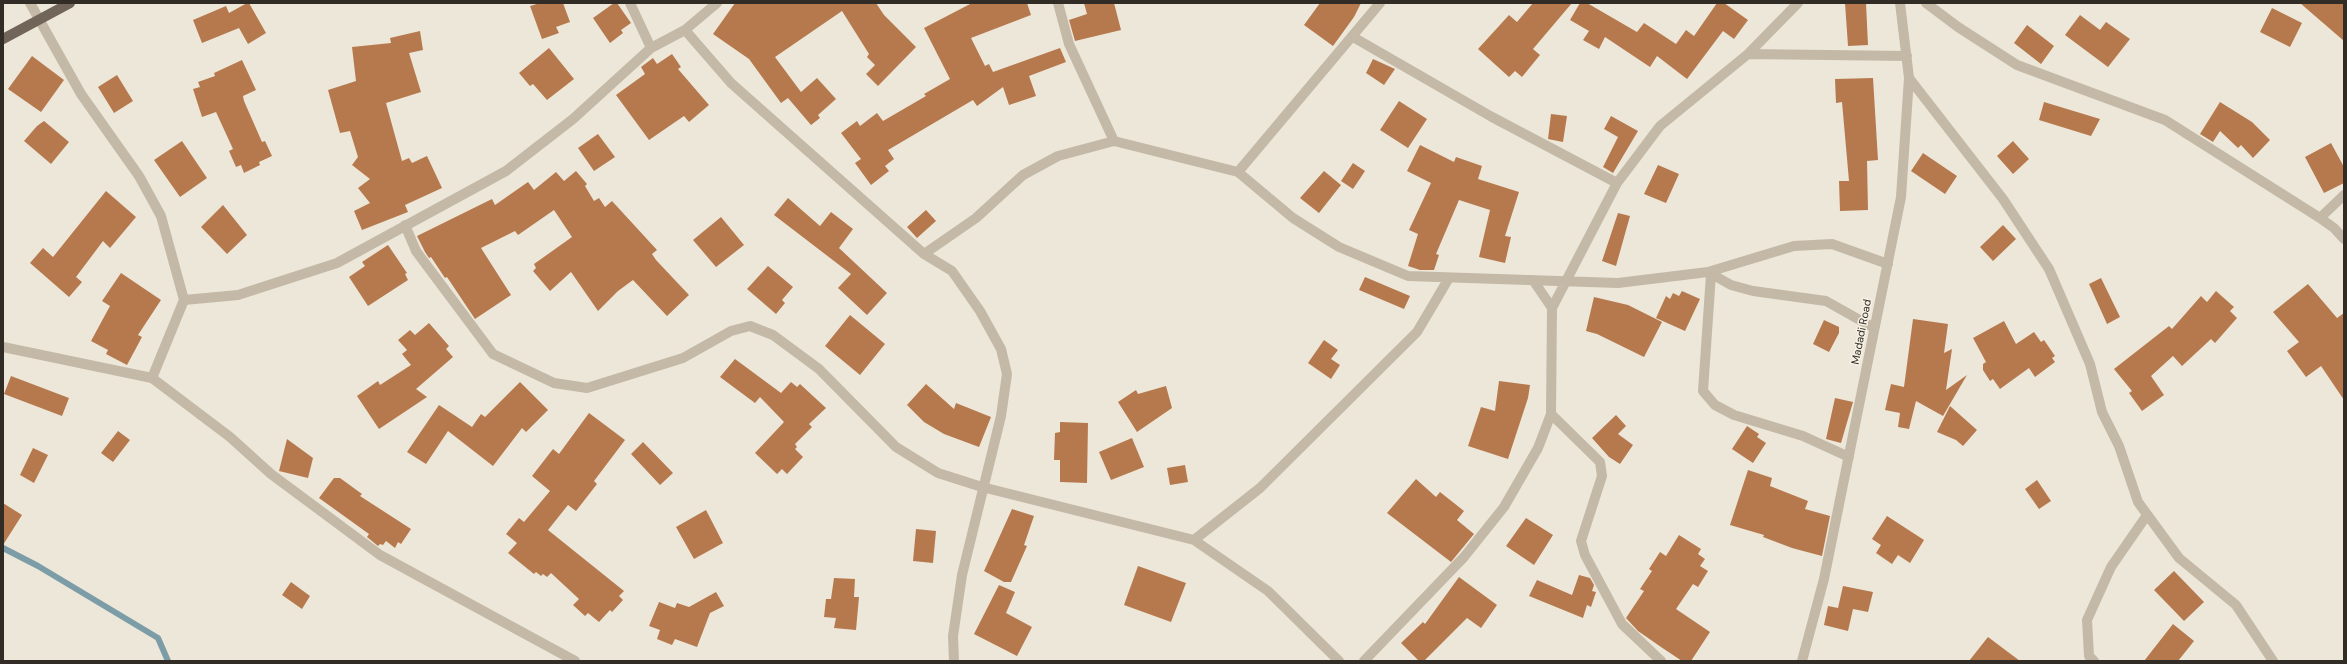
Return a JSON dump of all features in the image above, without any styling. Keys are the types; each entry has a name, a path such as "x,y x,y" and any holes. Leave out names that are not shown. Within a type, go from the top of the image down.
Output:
{"main road":[{"path":"3,39 39,18 70,3"}],"street":[{"path":"30,3 81,94 139,176 161,216 184,300 152,378"},
{"path":"630,3 651,48"},
{"path":"184,300 238,295 337,262 506,172 573,119 651,48 684,30 718,3"},
{"path":"1058,3 1069,44 1114,140"},
{"path":"1238,172 1353,37 1380,3"},
{"path":"1364,661 1464,557 1504,507 1538,448 1551,414 1552,308 1617,183 1660,126 1748,54 1798,3"},
{"name":"Madadi Road","path":"1802,661 1824,579 1901,197 1909,78 1900,3"},
{"path":"1926,3 1958,27 2017,65 2165,120 2320,218 2339,228 2344,239"},
{"path":"684,30 730,83 924,254 952,271 976,305 1000,349 1007,374 1001,416 982,487 962,575 953,636 954,661"},
{"path":"1353,37 1492,117 1617,183"},
{"path":"1748,54 1907,56"},
{"path":"1909,78 2004,199 2050,269 2090,364 2102,412 2119,446 2138,502 2178,558 2236,605 2269,659"},
{"path":"924,254 976,218 1023,175 1058,156 1114,140 1238,172 1293,218 1338,247 1408,276 1618,283 1709,273 1794,246 1832,244 1888,264"},
{"path":"2320,218 2344,195"},
{"path":"405,225 416,251 493,354 554,383 586,388 683,358 731,331 750,326 773,335 819,369 896,448 938,473 982,487 1194,540 1268,592 1339,661"},
{"path":"1709,273 1731,285 1753,291 1826,301 1874,328"},
{"path":"1709,273 1703,391 1715,405 1734,415 1803,436 1849,457"},
{"path":"1194,540 1260,488 1417,332 1449,278"},
{"path":"1533,280 1552,308"},
{"path":"3,347 152,378 230,437 271,474 380,555 575,661"},
{"path":"1551,414 1600,462 1602,476 1581,541 1585,555 1622,624 1661,661"},
{"path":"2094,661 2089,656 2087,620 2111,567 2147,515"}],"building":[{"path":"249,3 266,33 248,44 239,28 202,43 193,20 226,6 229,13"},
{"path":"540,3 563,3 570,22 556,27 559,33 542,39 530,6"},
{"path":"614,3 617,3 631,23 621,30 623,33 610,43 593,18"},
{"path":"735,3 876,3 884,15 916,47 878,86 866,74 875,65 867,57 869,54 842,11 775,57 801,92 817,78 836,99 818,115 820,118 811,125 788,98 781,103 749,59 713,34"},
{"path":"972,3 1027,3 1031,15 971,38 985,66 989,64 993,72 1060,48 1066,62 1029,76 1036,96 1009,105 1003,87 977,106 973,100 888,150 894,159 885,166 889,171 871,185 855,163 861,159 841,133 857,121 860,126 877,113 883,121 926,96 924,94 950,79 924,28"},
{"path":"1084,3 1114,3 1121,30 1075,41 1069,20 1087,14"},
{"path":"1320,3 1361,3 1354,17 1333,46 1304,25"},
{"path":"1533,3 1572,3 1533,49 1540,55 1522,77 1515,71 1509,77 1478,49 1509,15 1517,22"},
{"path":"1580,3 1587,3 1637,32 1644,23 1676,44 1686,30 1694,36 1717,3 1724,3 1748,20 1734,39 1723,31 1687,79 1657,56 1650,67 1605,37 1599,49 1583,40 1589,31 1570,20"},
{"path":"1845,3 1866,3 1868,45 1848,46"},
{"path":"2300,3 2344,3 2344,41"},
{"path":"2272,8 2302,23 2290,47 2260,32"},
{"path":"2080,15 2100,30 2106,22 2130,39 2108,67 2065,35"},
{"path":"2027,25 2054,46 2041,64 2014,43"},
{"path":"420,31 423,50 409,53 421,92 386,103 402,161 409,158 412,163 427,156 442,188 405,205 408,212 362,230 354,211 370,203 358,188 370,179 352,165 358,157 350,131 340,133 328,90 356,81 352,47 391,43 390,38"},
{"path":"549,48 574,79 547,100 533,84 530,86 519,73"},
{"path":"672,54 681,67 678,69 709,105 689,122 684,116 649,140 616,95 645,74 641,67 653,58 657,64"},
{"path":"32,56 64,80 41,112 8,89"},
{"path":"1373,59 1395,69 1384,85 1366,73"},
{"path":"242,60 256,90 243,96 244,101 262,142 265,141 272,156 259,162 260,165 244,173 241,165 236,167 229,151 233,149 216,112 202,117 193,89 200,87 198,82 215,76 214,73"},
{"path":"117,75 133,101 114,113 98,87"},
{"path":"1873,78 1878,160 1867,161 1868,210 1840,211 1839,181 1849,181 1842,102 1836,103 1835,79"},
{"path":"1399,101 1427,119 1408,148 1380,130"},
{"path":"2044,102 2100,119 2091,136 2039,120"},
{"path":"2220,102 2252,122 2270,140 2253,158 2241,145 2238,148 2220,131 2213,142 2200,134"},
{"path":"1551,114 1567,116 1563,142 1548,139"},
{"path":"1611,116 1638,131 1613,173 1603,167 1618,137 1604,129"},
{"path":"44,121 69,142 51,164 24,141 37,126"},
{"path":"598,134 615,157 594,171 578,148"},
{"path":"182,141 207,178 180,197 154,160"},
{"path":"2013,141 2029,159 2013,174 1997,156"},
{"path":"2331,143 2344,167 2344,183 2324,193 2305,157"},
{"path":"1420,145 1454,162 1456,157 1482,166 1478,179 1519,192 1505,236 1511,237 1505,263 1479,257 1490,210 1459,200 1436,254 1439,255 1434,270 1420,270 1408,266 1418,234 1409,230 1431,183 1407,171"},
{"path":"1923,153 1957,176 1945,194 1911,171"},
{"path":"1353,163 1365,171 1353,189 1341,181"},
{"path":"1658,165 1679,174 1666,203 1644,194"},
{"path":"576,171 587,184 585,186 594,201 599,198 605,207 612,201 657,250 652,254 656,260 689,295 667,316 633,280 618,291 598,311 571,272 550,291 533,271 536,268 534,264 572,237 554,210 518,235 515,231 481,248 511,295 475,319 447,277 445,278 431,257 429,258 417,236 492,199 495,205 528,182 534,190 556,172 564,181"},
{"path":"1324,171 1341,185 1319,213 1300,198"},
{"path":"106,191 136,217 110,248 103,241 76,277 82,282 69,297 30,263 43,248 53,257"},
{"path":"788,198 820,226 831,212 853,229 839,248 887,293 867,315 838,288 851,274 774,215"},
{"path":"223,205 247,235 227,254 201,227"},
{"path":"926,210 936,221 917,238 907,227"},
{"path":"1618,213 1630,216 1616,266 1602,261"},
{"path":"721,217 744,245 716,267 693,240"},
{"path":"2003,225 2016,239 1993,261 1980,247"},
{"path":"388,245 407,273 405,274 408,280 368,306 349,277 365,266 362,262"},
{"path":"768,266 793,287 782,300 785,303 776,314 747,289"},
{"path":"121,273 161,300 138,335 142,337 127,365 106,354 108,350 91,341 110,306 102,301"},
{"path":"1365,277 1410,296 1404,309 1359,290"},
{"path":"2101,278 2120,317 2107,324 2089,284"},
{"path":"2308,284 2337,318 2344,313 2344,400 2321,366 2306,377 2287,351 2299,342 2273,312"},
{"path":"1682,291 1700,299 1685,331 1656,318 1666,296 1670,299 1673,293 1679,296"},
{"path":"2216,291 2234,307 2230,311 2237,318 2215,343 2211,339 2182,366 2173,356 2151,376 2164,395 2142,411 2129,393 2132,391 2114,369 2169,326 2172,329 2201,296 2207,302"},
{"path":"1594,297 1628,305 1662,322 1644,357 1597,334 1586,331"},
{"path":"850,315 885,344 860,375 825,346"},
{"path":"1913,319 1948,324 1944,353 1952,349 1946,390 1967,375 1943,416 1916,401 1909,429 1898,427 1900,413 1885,410 1891,384 1904,387"},
{"path":"1824,320 1839,327 1839,333 1829,352 1813,344"},
{"path":"2004,321 2016,344 2034,332 2041,342 2044,340 2055,356 2052,358 2055,362 2035,377 2029,368 2000,389 1993,379 1990,381 1983,370 1983,364 1986,362 1973,338"},
{"path":"429,323 449,346 446,349 453,357 416,389 427,397 379,429 357,396 378,381 380,385 411,365 402,354 407,350 398,340 410,330 415,335"},
{"path":"1324,340 1338,350 1331,359 1340,365 1331,379 1308,363"},
{"path":"735,359 781,393 791,382 797,387 800,384 826,408 809,424 812,427 795,444 797,447 795,449 803,457 787,474 782,469 777,474 755,453 784,422 760,397 755,403 720,377"},
{"path":"11,376 69,398 62,416 4,394"},
{"path":"1499,381 1530,385 1528,398 1508,459 1468,446 1481,407 1495,411"},
{"path":"520,382 548,410 526,432 522,428 493,466 448,431 426,464 407,452 439,405 472,427 481,414 485,417"},
{"path":"926,384 954,409 956,403 991,417 979,447 944,434 924,422 907,405"},
{"path":"1166,386 1172,408 1137,432 1118,402 1136,390 1138,394"},
{"path":"1835,398 1853,402 1841,443 1826,439"},
{"path":"1950,406 1977,430 1963,446 1956,440 1937,432"},
{"path":"589,413 625,440 594,481 597,484 576,511 568,505 548,530 624,591 619,596 623,600 612,612 610,610 599,622 588,613 585,616 573,605 579,599 551,573 547,577 543,574 541,576 536,572 534,574 508,553 517,543 506,534 519,518 524,522 550,491 532,476 553,449 559,454"},
{"path":"1616,415 1626,426 1618,434 1633,445 1620,464 1609,457 1592,438"},
{"path":"1060,422 1088,423 1087,483 1060,482 1060,460 1054,460 1055,433 1060,432"},
{"path":"1747,426 1759,434 1757,437 1766,443 1753,463 1732,449"},
{"path":"118,431 130,440 113,462 101,453"},
{"path":"1132,438 1144,467 1111,480 1099,452"},
{"path":"287,439 313,458 308,478 279,471"},
{"path":"643,442 673,473 660,485 631,454"},
{"path":"33,448 48,455 34,483 20,475"},
{"path":"1185,465 1188,482 1170,485 1167,468"},
{"path":"1748,470 1772,478 1770,486 1808,501 1805,509 1830,516 1822,556 1792,548 1763,537 1764,535 1730,525"},
{"path":"334,478 340,478 362,494 360,496 411,529 401,544 398,542 395,548 386,541 383,545 380,544 378,546 367,537 369,534 319,498"},
{"path":"1416,479 1436,497 1440,492 1464,511 1457,520 1474,534 1451,562 1387,513"},
{"path":"2037,480 2051,501 2039,509 2025,489"},
{"path":"3,503 22,515 3,545"},
{"path":"1012,509 1034,516 1024,545 1027,546 1011,582 1004,582 984,571"},
{"path":"706,510 723,543 694,559 676,527"},
{"path":"1887,516 1924,540 1910,563 1898,555 1892,564 1876,553 1881,545 1872,539"},
{"path":"1526,518 1553,535 1534,565 1506,546"},
{"path":"916,529 936,531 933,563 913,561"},
{"path":"1679,535 1701,549 1698,554 1705,559 1700,566 1708,571 1698,587 1693,584 1676,609 1710,632 1691,661 1682,661 1638,631 1626,618 1644,591 1640,589 1652,571 1649,569 1660,552 1666,556"},
{"path":"1138,566 1186,583 1171,622 1124,605"},
{"path":"2174,571 2204,602 2184,621 2154,590"},
{"path":"1579,575 1590,578 1594,585 1592,591 1596,592 1591,607 1587,605 1583,618 1529,596 1537,580 1572,595"},
{"path":"1459,577 1497,605 1481,628 1467,618 1424,661 1419,661 1401,643 1423,622 1425,624"},
{"path":"834,578 855,579 854,597 859,597 856,630 834,628 836,618 824,617 826,599 831,599"},
{"path":"291,582 310,596 302,609 282,595"},
{"path":"999,585 1015,592 1006,613 1032,627 1017,656 974,634"},
{"path":"1843,586 1873,592 1868,612 1853,609 1848,631 1824,625 1828,606 1838,608"},
{"path":"716,592 724,606 710,613 697,647 675,639 672,645 657,639 660,630 649,626 659,602 675,608 677,603 689,607"},
{"path":"2173,624 2194,641 2178,661 2144,661"},
{"path":"1988,637 2020,661 1969,661"}],"waterway":[{"path":"3,548 38,566 158,638 168,661"}]}
